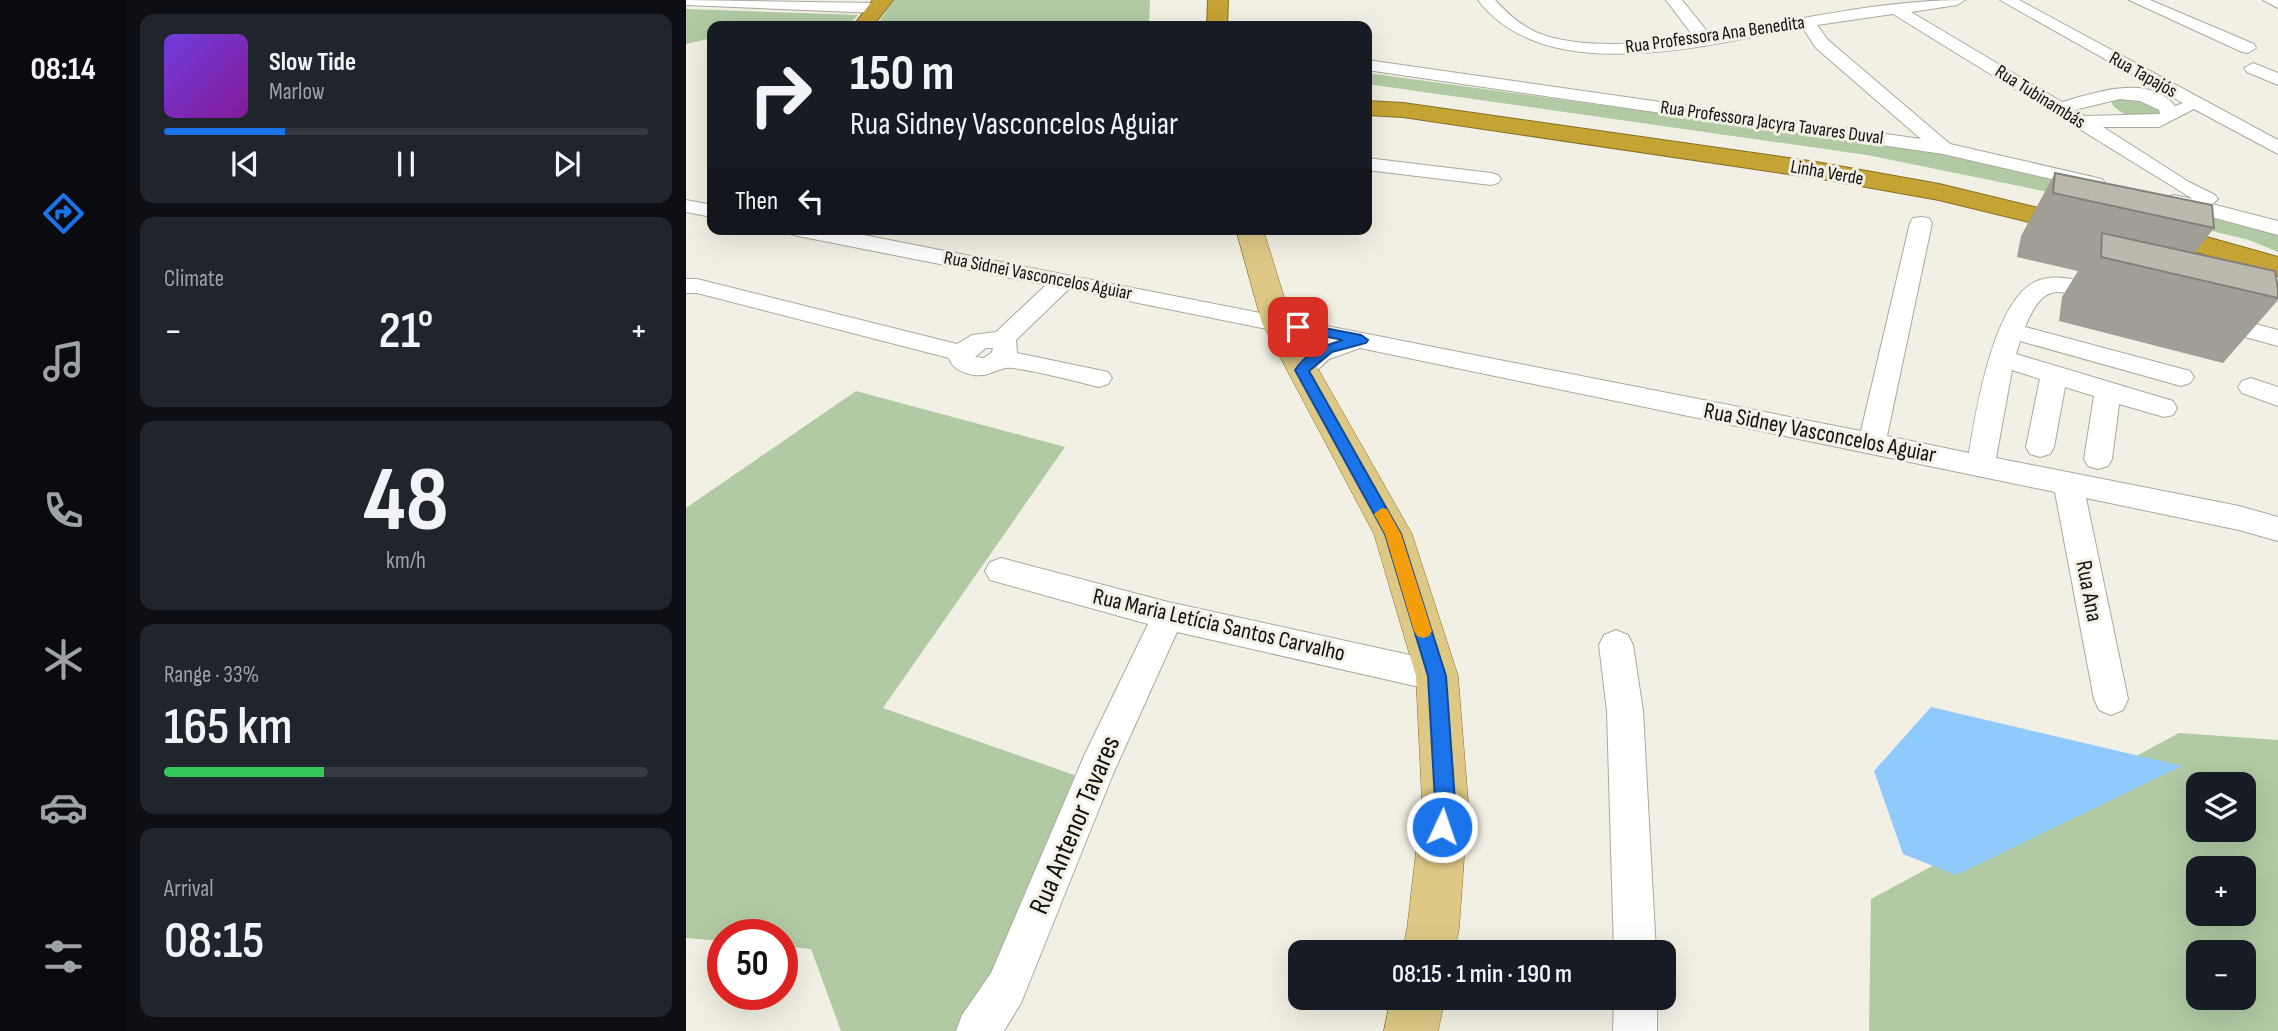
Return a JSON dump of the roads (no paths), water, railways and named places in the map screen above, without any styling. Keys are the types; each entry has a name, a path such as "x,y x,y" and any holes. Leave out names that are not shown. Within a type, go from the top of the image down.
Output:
{"highway":[{"path":"1217,21 1218,0"},
{"path":"867,21 880,4"},
{"name":"Linha Verde","path":"1372,97 1880,164 2120,229 2278,282"},
{"name":"Linha Verde","path":"1372,108 1403,110 1816,170 2218,247 2278,267"}],"main road":[{"path":"1252,235 1277,323 1393,534 1437,676 1445,801 1431,940"},
{"path":"1411,1031 1415,1010"}],"street":[{"name":"Rua Professora Ana Benedita","path":"1486,0 1519,29 1553,42 1617,50 1706,41 1808,22 1854,8 1897,10 1957,0"},
{"path":"1674,0 1706,41"},
{"name":"Rua Tapajós","path":"2008,0 2278,148"},
{"path":"2137,0 2248,48"},
{"path":"2271,0 2278,3"},
{"path":"686,1 880,4"},
{"path":"1794,7 1808,22 1811,32 1822,44 1943,148"},
{"name":"Rua Tubinambás","path":"1897,10 2081,122 2172,195 2270,225"},
{"name":"Rua Professora Jacyra Tavares Duval","path":"1372,66 1943,148 2119,188"},
{"path":"2253,68 2278,80"},
{"path":"2059,108 2112,93 2169,90"},
{"path":"2135,93 2162,103 2167,107 2169,116"},
{"path":"2105,97 2104,105 2109,110 2139,121"},
{"path":"2081,122 2159,121 2196,104"},
{"path":"1372,165 1491,179"},
{"path":"688,206 707,196"},
{"path":"688,206 707,210"},
{"path":"1872,443 1921,223"},
{"name":"Rua Sidnei Vasconcelos Aguiar","path":"829,235 1277,323"},
{"path":"1001,350 1064,281"},
{"path":"686,286 697,286 962,353 980,341 1001,350 1099,378"},
{"path":"1981,465 1993,386 2012,331 2029,294 2042,286 2068,287 2130,301"},
{"path":"2193,315 2278,338"},
{"name":"Rua Sidney Vasconcelos Aguiar","path":"1277,323 2068,482 2239,518 2278,529"},
{"path":"2012,331 2181,377"},
{"name":"Rua Sidney Vasconcelos Aguiar","path":"1302,370 1310,360 1328,349 1361,340"},
{"path":"2003,359 2164,408"},
{"path":"2040,447 2054,375"},
{"path":"2251,387 2278,397"},
{"path":"2098,459 2108,391"},
{"name":"Rua Ana","path":"2068,482 2111,699"},
{"name":"Rua Maria Letícia Santos Carvalho","path":"1001,571 1168,616 1437,676"},
{"name":"Rua Antenor Tavares","path":"978,1031 1006,988 1097,769 1168,616"},
{"path":"1616,645 1625,711 1635,940"},
{"path":"1635,1031 1636,1010"}],"water":[{"path":"1931,707 2182,766 1956,875 1903,854 1874,771"}]}
